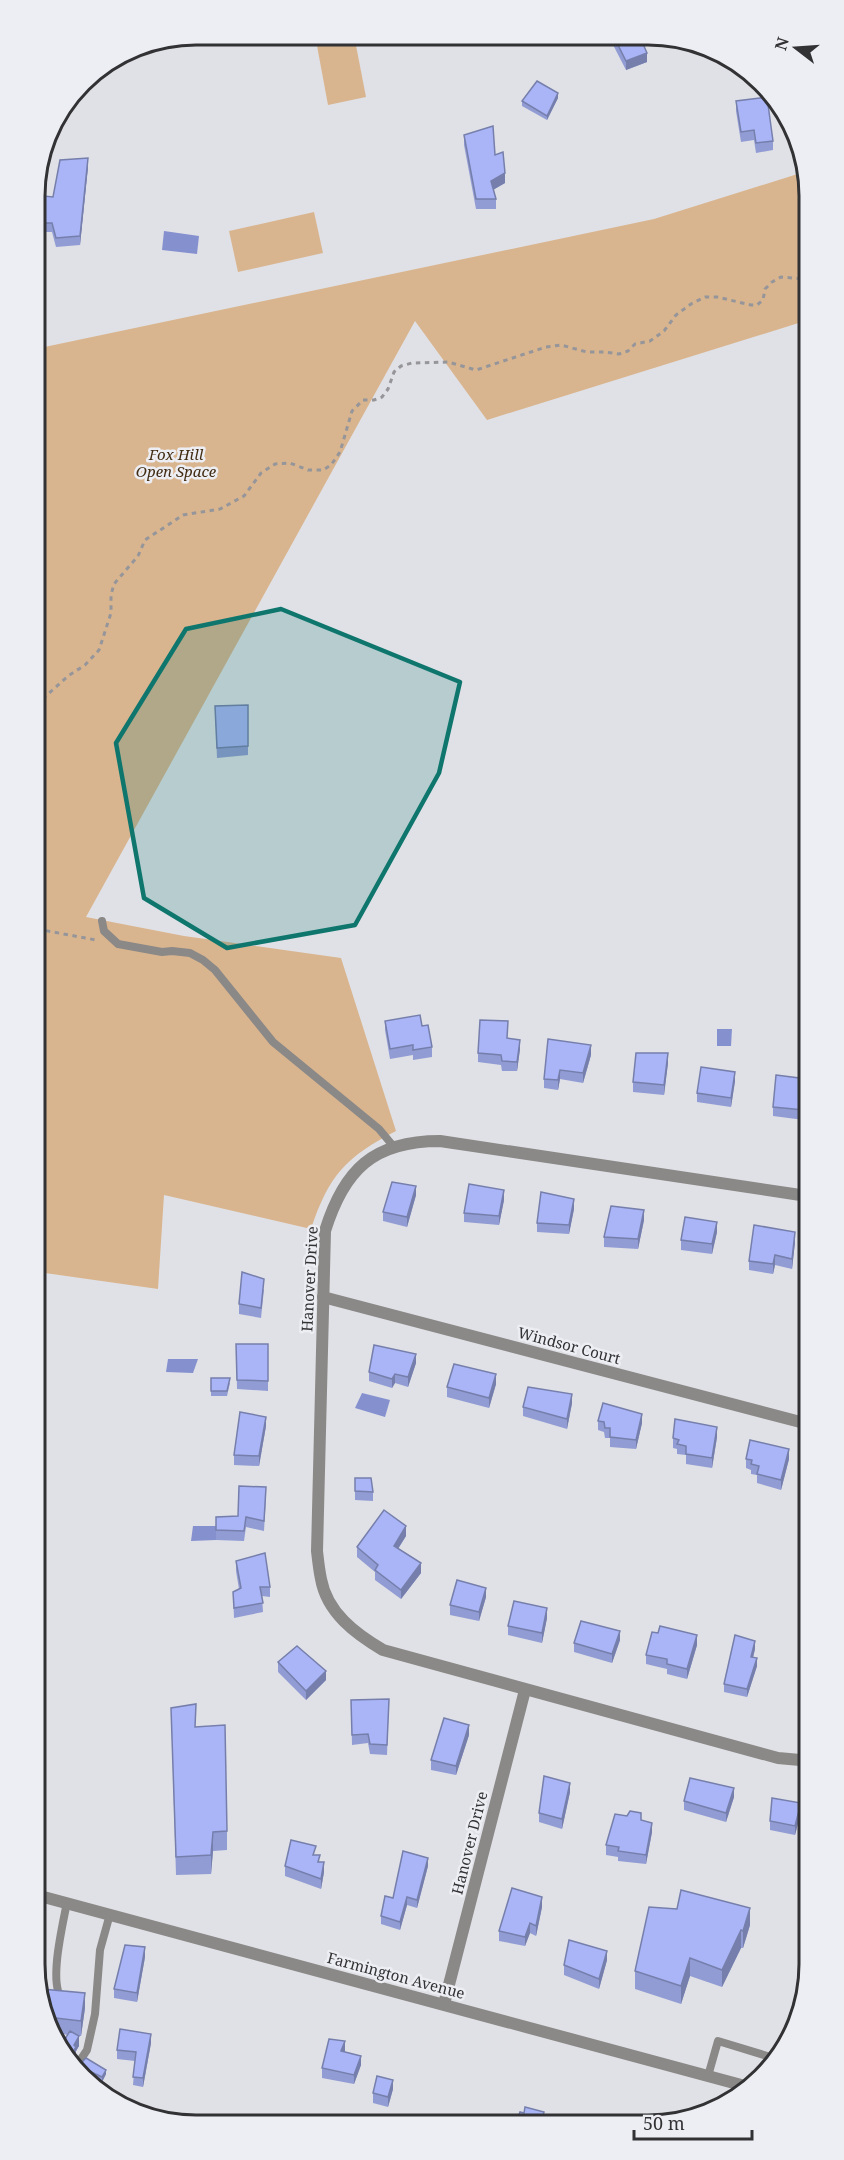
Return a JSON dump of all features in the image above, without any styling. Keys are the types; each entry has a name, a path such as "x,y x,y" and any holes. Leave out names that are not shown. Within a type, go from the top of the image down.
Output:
{"street":[{"name":"Hanover Drive","path":"799,1195 440,1141 415,1141 394,1147 364,1162 348,1179 334,1202 325,1231 317,1551 321,1581 333,1606 346,1625 383,1650 778,1758 799,1761"},
{"name":"Windsor Court","path":"323,1297 799,1422"},
{"name":"Hanover Drive","path":"444,2004 525,1690"},
{"name":"Farmington Avenue","path":"45,1897 739,2084"}],"lane":[{"path":"102,921 104,931 118,944 162,952 190,953 203,960 215,970 273,1042 379,1129 394,1147"},
{"path":"67,1902 60,1940 56,1984 61,1998 75,2000"},
{"path":"80,2061 87,2050 95,2014 100,1950 110,1914"},
{"path":"85,2000 95,2001"},
{"path":"708,2076 718,2041 768,2056"}],"path":[{"path":"45,697 68,676 85,665 99,650 111,613 111,595 114,584 138,556 145,540 183,515 220,509 244,496 261,473 275,464 290,463 308,470 323,471 331,465 339,452 352,411 363,400 382,397 388,389 394,372 401,366 442,362 476,370 546,347 561,345 587,352 605,351 619,354 628,351 635,344 650,341 664,331 676,315 705,297 757,305 763,300 765,289 772,282 781,278 799,279"},
{"path":"45,930 118,944"}],"highlighted area":[{"path":"281,609 460,682 439,773 355,925 227,948 144,898 116,743 186,629"}],"green space":[{"path":"317,45 356,45 366,97 328,105"},
{"name":"Fox Hill Open Space","path":"798,174 799,323 487,420 415,321 86,917 184,936 341,958 396,1131 364,1150 342,1170 325,1195 311,1229 164,1195 158,1289 45,1273 45,347 654,219"},
{"path":"314,212 323,253 238,272 229,231"}],"water":[{"path":"164,231 199,236 197,254 162,250"},
{"path":"717,1029 732,1029 731,1046 717,1046"},
{"path":"168,1359 198,1359 193,1373 166,1372"},
{"path":"362,1393 390,1400 385,1417 355,1408"},
{"path":"193,1526 216,1526 216,1540 191,1541"}],"building":[{"path":"618,45 644,45 647,53 626,61"},
{"path":"537,81 558,93 547,116 522,101"},
{"path":"762,98 768,104 773,141 756,143 754,130 741,132 736,101"},
{"path":"493,126 495,155 503,152 505,173 491,181 496,199 476,199 464,135"},
{"path":"88,158 80,236 56,238 52,223 45,223 45,196 53,197 60,160"},
{"path":"248,705 248,746 217,748 215,706"},
{"path":"420,1015 422,1026 428,1025 432,1047 413,1050 413,1045 390,1049 385,1021"},
{"path":"480,1020 508,1021 507,1038 520,1040 517,1062 502,1061 501,1055 478,1053"},
{"path":"548,1039 591,1045 583,1073 560,1070 558,1080 544,1079"},
{"path":"636,1053 668,1053 664,1085 633,1082"},
{"path":"701,1067 735,1072 731,1098 697,1093"},
{"path":"776,1075 799,1078 799,1110 773,1107"},
{"path":"392,1182 416,1186 407,1217 383,1212"},
{"path":"469,1184 504,1190 499,1216 464,1213"},
{"path":"541,1192 574,1199 569,1225 537,1223"},
{"path":"611,1206 644,1210 638,1239 604,1237"},
{"path":"685,1217 717,1222 712,1244 681,1240"},
{"path":"754,1225 795,1232 792,1259 775,1255 773,1264 749,1261"},
{"path":"242,1272 264,1279 261,1308 239,1304"},
{"path":"236,1344 268,1344 268,1381 237,1380"},
{"path":"374,1345 416,1354 408,1377 395,1374 392,1379 369,1372"},
{"path":"454,1364 496,1374 489,1398 447,1387"},
{"path":"211,1378 230,1378 227,1391 211,1391"},
{"path":"528,1387 572,1394 567,1419 523,1407"},
{"path":"603,1403 642,1414 636,1440 610,1437 610,1428 605,1428 604,1422 598,1421"},
{"path":"240,1412 266,1417 259,1456 234,1455"},
{"path":"675,1419 717,1427 712,1458 686,1454 686,1446 677,1444 679,1440 673,1438"},
{"path":"750,1440 789,1449 781,1480 757,1474 759,1466 751,1464 752,1460 746,1459"},
{"path":"355,1478 371,1478 373,1492 355,1491"},
{"path":"239,1486 266,1487 264,1521 246,1517 244,1531 216,1530 216,1517 238,1516"},
{"path":"384,1510 406,1526 394,1546 421,1563 401,1590 375,1570 378,1565 357,1547"},
{"path":"265,1553 270,1587 260,1587 263,1603 234,1608 233,1592 241,1588 236,1561"},
{"path":"457,1580 486,1588 479,1612 450,1605"},
{"path":"514,1601 547,1608 542,1633 508,1626"},
{"path":"581,1621 620,1631 612,1654 574,1643"},
{"path":"660,1626 697,1635 687,1669 667,1664 667,1659 646,1655 652,1632 658,1633"},
{"path":"735,1635 755,1641 751,1657 757,1658 747,1689 724,1684"},
{"path":"297,1646 326,1671 306,1691 278,1662"},
{"path":"389,1699 387,1745 370,1744 368,1734 352,1735 351,1700"},
{"path":"196,1704 195,1727 225,1725 227,1831 213,1832 211,1855 176,1857 171,1708"},
{"path":"444,1718 469,1725 456,1766 431,1760"},
{"path":"544,1776 570,1783 562,1819 539,1813"},
{"path":"690,1778 734,1788 726,1813 684,1801"},
{"path":"772,1798 799,1803 795,1826 770,1821"},
{"path":"630,1811 641,1813 641,1820 652,1823 646,1855 618,1851 619,1847 606,1845 615,1814 627,1816"},
{"path":"291,1840 316,1846 313,1855 320,1855 318,1862 324,1862 321,1879 285,1866"},
{"path":"403,1851 428,1858 417,1900 407,1897 400,1922 381,1916 385,1896 393,1898"},
{"path":"512,1888 542,1897 536,1926 530,1923 525,1937 499,1931"},
{"path":"681,1890 750,1908 743,1931 741,1930 722,1970 690,1958 681,1986 635,1971 649,1907 677,1909"},
{"path":"569,1940 607,1951 599,1979 564,1965"},
{"path":"125,1945 145,1947 137,1993 114,1989"},
{"path":"47,1989 85,1993 81,2021 55,2018"},
{"path":"120,2029 151,2034 143,2078 133,2077 136,2052 117,2050"},
{"path":"70,2031 79,2036 73,2052 70,2048 65,2039"},
{"path":"329,2039 345,2041 341,2051 361,2056 354,2075 322,2068"},
{"path":"86,2058 106,2070 102,2077 89,2071 81,2063"},
{"path":"377,2076 393,2080 388,2097 373,2093"},
{"path":"525,2107 544,2112 543,2115 519,2115 520,2112 524,2113"}]}
